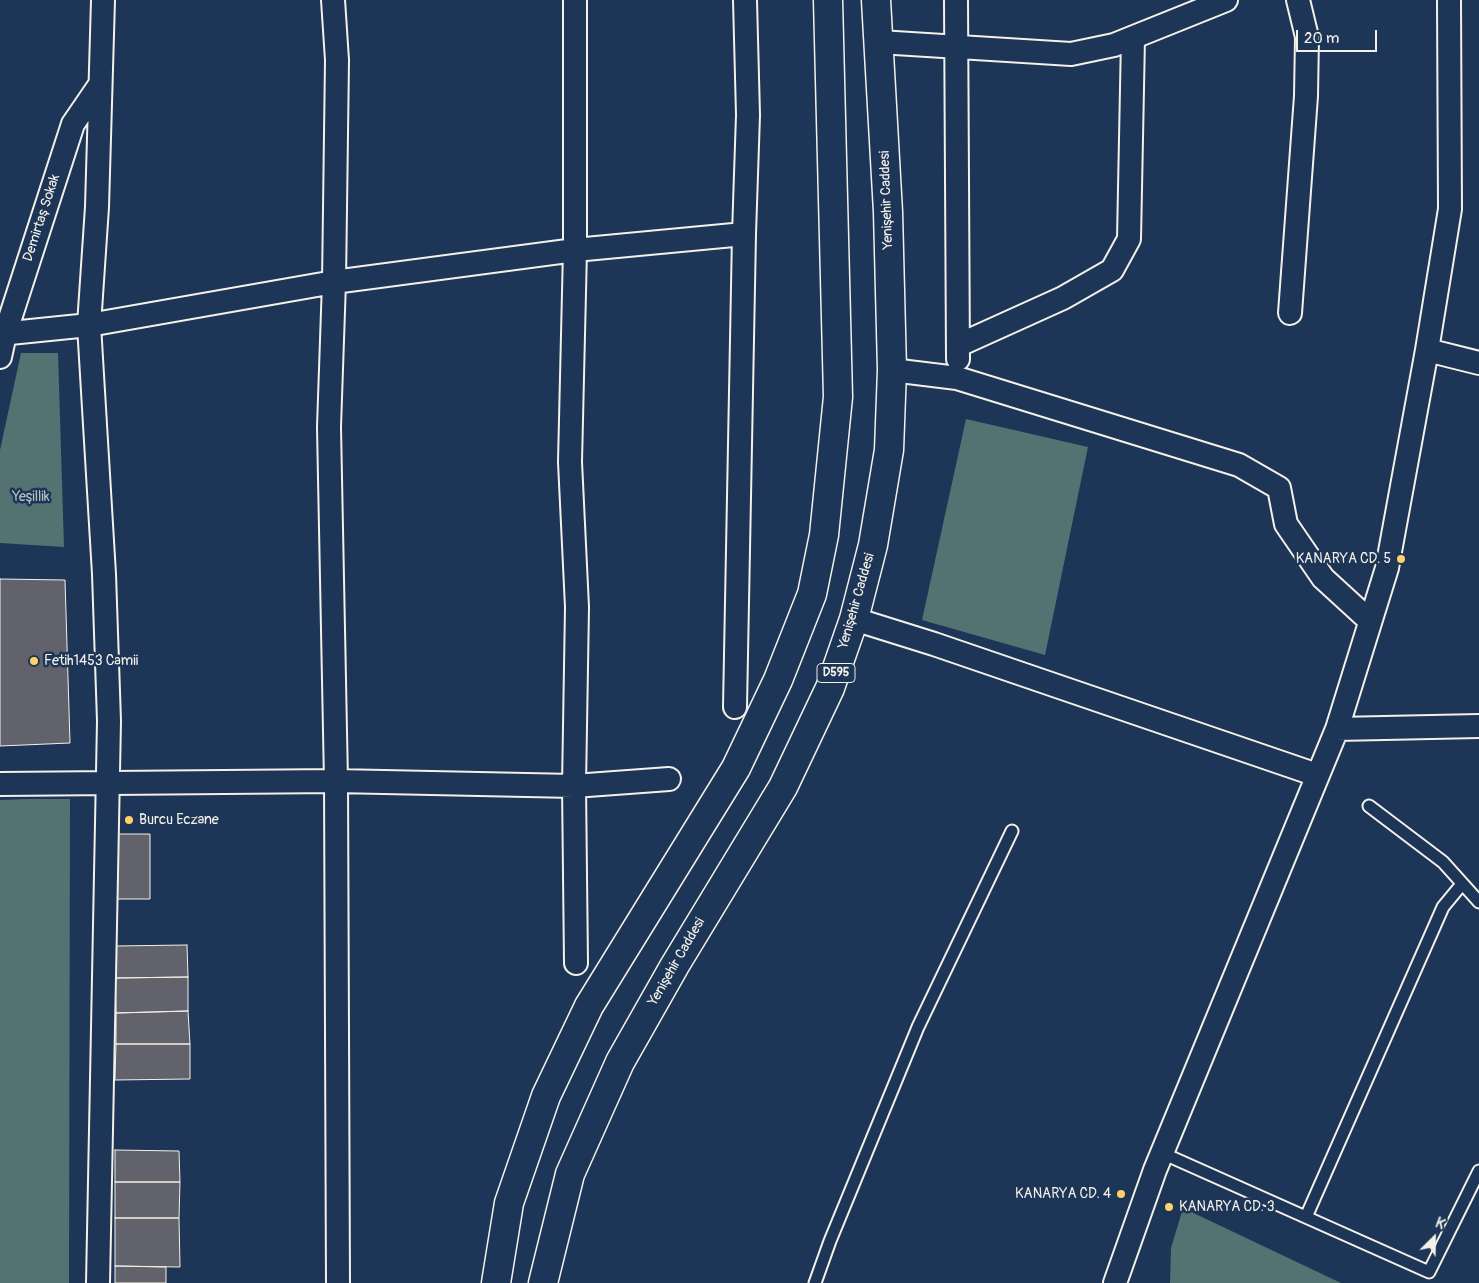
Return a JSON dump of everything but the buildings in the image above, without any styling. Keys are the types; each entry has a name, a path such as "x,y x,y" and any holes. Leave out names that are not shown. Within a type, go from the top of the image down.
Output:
{"highway":[{"path":"496,1283 509,1203 546,1096 589,1006 736,768 778,680 812,594 824,536 838,397 828,0"},
{"name":"Yenişehir Caddesi","path":"543,1283 570,1174 620,1062 675,965 783,787 830,688 854,619 872,545 889,450 892,370 888,212 876,0"}],"street":[{"path":"98,1283 109,721 104,574 89,325 97,207 99,86 103,0"},
{"path":"333,0 337,60 334,282 329,427 336,781 338,1283"},
{"path":"575,0 575,250 570,462 577,607 574,786 576,963"},
{"path":"735,707 748,115 745,0"},
{"path":"956,0 959,345 957,378"},
{"path":"879,42 1071,54 1114,45 1226,0"},
{"path":"1290,313 1306,96 1307,37 1298,0"},
{"path":"1115,1283 1162,1153 1337,729 1387,568 1427,350 1450,209 1449,0"},
{"path":"959,345 1063,298 1112,270 1129,239 1132,38"},
{"name":"Demirtaş Sokak","path":"0,357 2,334 73,124 99,86"},
{"path":"2,334 89,325 334,282 575,250 744,234"},
{"path":"1427,350 1479,363"},
{"path":"892,370 957,378 1239,465 1279,488 1286,524 1323,578 1370,622"},
{"path":"854,619 934,644 1318,775"},
{"path":"1337,729 1479,726"},
{"path":"0,784 336,781 574,786 669,779"}],"lane":[{"path":"1369,806 1443,862 1479,902"},
{"path":"815,1283 830,1241 918,1028 1012,831"},
{"path":"1306,1217 1443,907 1462,884"},
{"path":"1162,1153 1428,1272 1479,1172"}],"green space":[{"name":"Yeşillik","path":"21,353 58,353 64,547 0,543 0,450"},
{"path":"966,419 1088,447 1045,655 922,620"},
{"path":"70,799 69,1283 0,1283 0,800"},
{"path":"1183,1208 1341,1283 1170,1283 1171,1248"}],"place":[{"name":"KANARYA CD. 5","path":"1401,559"},
{"name":"Fetih1453 Camii","path":"34,661"},
{"name":"Burcu Eczane","path":"129,820"},
{"name":"KANARYA CD. 4","path":"1121,1194"},
{"name":"KANARYA CD. 3","path":"1169,1207"}]}
